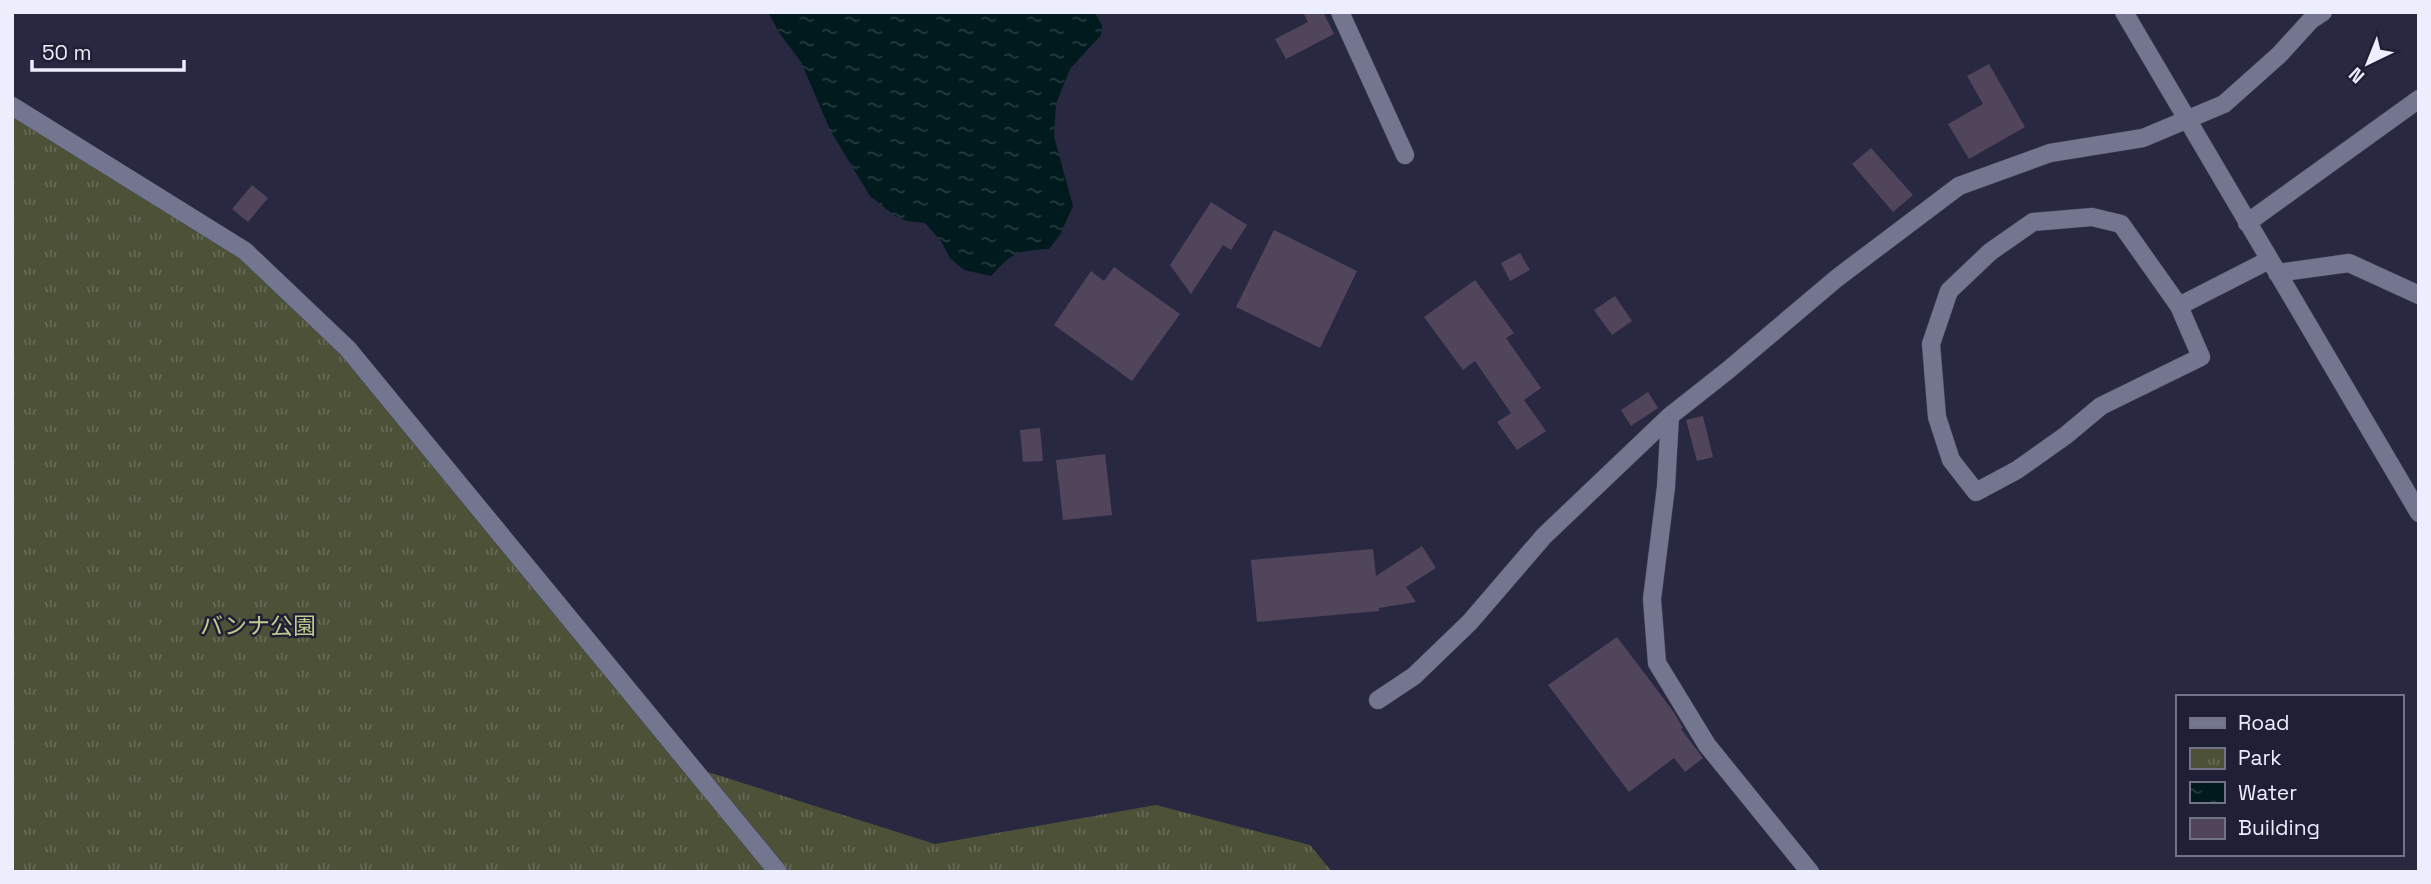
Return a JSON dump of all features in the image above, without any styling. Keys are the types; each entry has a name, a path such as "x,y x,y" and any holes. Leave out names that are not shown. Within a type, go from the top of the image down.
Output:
{"street":[{"path":"1340,12 1405,155"},
{"path":"2124,12 2419,513"},
{"path":"1378,700 1413,676 1470,622 1544,536 1670,416 1837,278 1959,186 2050,153 2143,138 2224,104 2279,55 2311,20 2323,12"},
{"path":"2247,223 2419,99"},
{"path":"12,106 245,251 348,349 778,872"},
{"path":"2092,217 2121,224 2179,306 2201,356 2101,406 2017,470 1976,492 1951,460 1937,417 1931,344 1949,291 1990,252 2033,222 2092,217"},
{"path":"2179,306 2273,266 2349,263 2419,295"},
{"path":"1670,416 1666,487 1652,599 1657,663 1707,745 1810,872"}],"green space":[{"name":"バンナ公園","path":"12,106 245,251 348,349 689,766 935,844 1156,805 1310,845 1332,872 12,872"}],"water":[{"path":"768,12 1094,12 1102,25 1101,35 1070,69 1056,104 1054,136 1073,206 1060,235 1049,249 1016,254 991,276 964,270 950,258 941,241 925,223 907,221 895,216 870,196 830,130 801,62 780,34"}],"building":[{"path":"1303,12 1323,12 1334,34 1286,59 1275,39 1308,22"},
{"path":"1989,64 2025,127 1969,159 1948,124 1983,104 1967,76"},
{"path":"1871,148 1913,195 1893,212 1852,164"},
{"path":"252,185 268,198 248,222 232,209"},
{"path":"1211,202 1247,225 1231,250 1223,245 1191,294 1170,265"},
{"path":"1274,230 1357,271 1320,348 1236,307"},
{"path":"1520,253 1530,270 1510,281 1501,263"},
{"path":"1114,267 1180,314 1132,381 1054,325 1091,271 1104,281"},
{"path":"1475,280 1514,333 1506,338 1541,388 1524,400 1546,431 1517,450 1497,422 1511,413 1475,361 1463,370 1424,317"},
{"path":"1615,296 1632,321 1612,335 1594,310"},
{"path":"1648,392 1658,408 1631,426 1621,410"},
{"path":"1703,416 1713,457 1697,461 1686,420"},
{"path":"1040,428 1043,461 1023,462 1020,430"},
{"path":"1105,454 1112,515 1063,520 1056,460"},
{"path":"1422,546 1436,568 1406,587 1416,602 1379,608 1379,611 1257,622 1251,560 1373,549 1376,576"},
{"path":"1617,637 1673,711 1683,728 1681,729 1703,758 1685,772 1674,758 1629,792 1548,685"}]}
